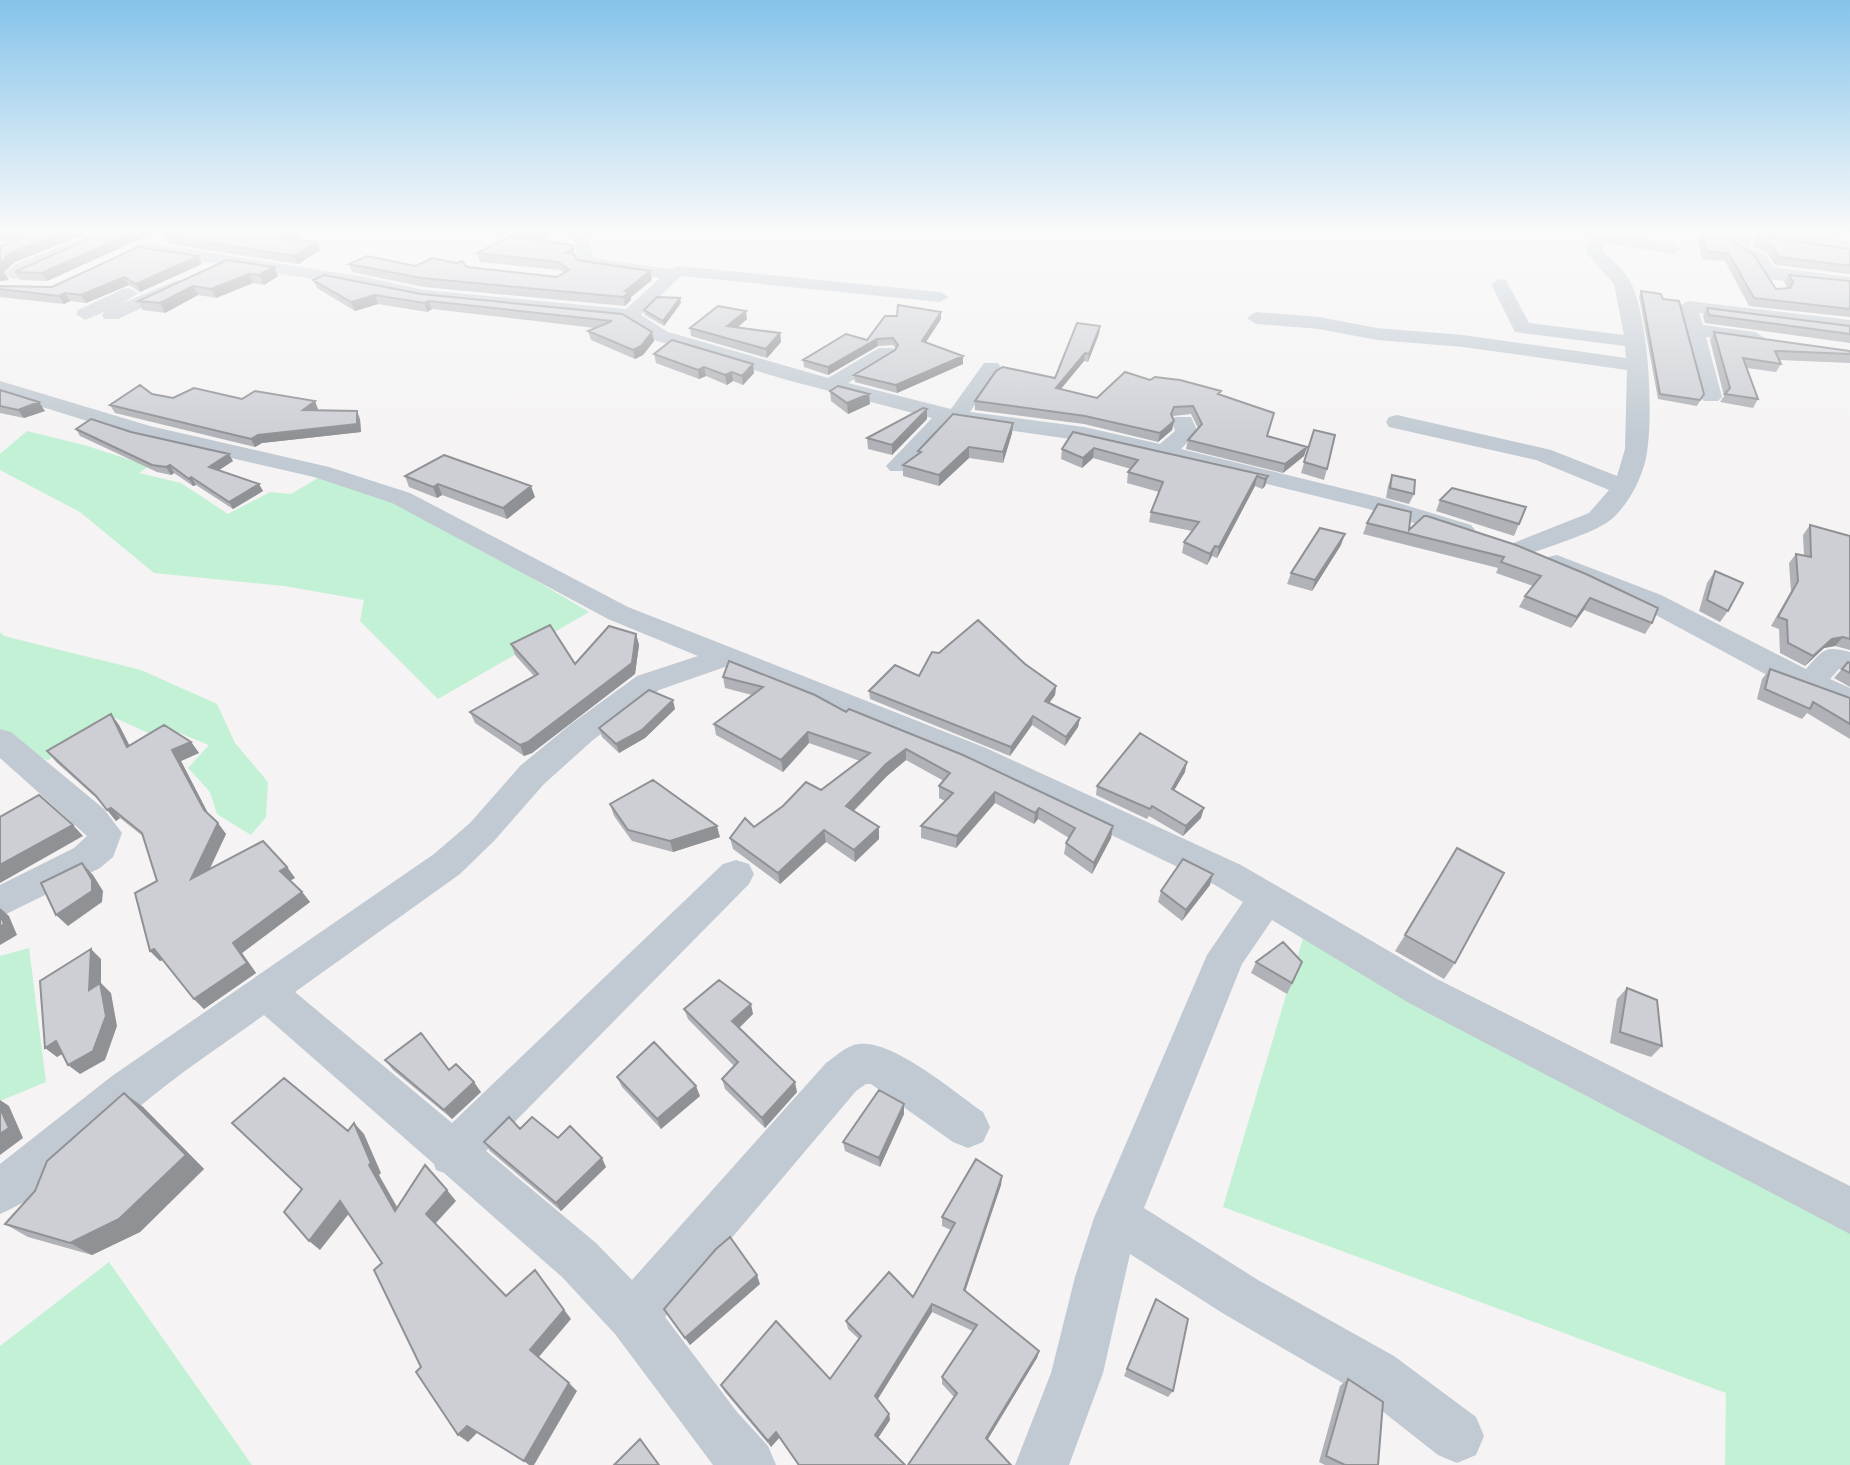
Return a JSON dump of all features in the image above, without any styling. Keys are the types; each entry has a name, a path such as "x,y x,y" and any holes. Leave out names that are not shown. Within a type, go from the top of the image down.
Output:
{"street":[{"path":"85,314 123,299"},
{"path":"111,315 142,299"},
{"path":"395,311 416,299"},
{"path":"477,299 630,315 647,329 669,338 831,385 951,416 1084,434 1373,503 1520,549 1651,601 1775,667 1850,700"},
{"path":"521,303 526,299"},
{"path":"630,315 647,299"},
{"path":"1508,299 1522,328 1636,342"},
{"path":"1520,549 1598,519 1608,511 1622,486 1636,451 1636,342 1627,299"},
{"path":"1782,299 1791,318"},
{"path":"1711,397 1688,306 1850,326"},
{"path":"1256,318 1319,323 1377,334 1463,341 1636,365"},
{"path":"1695,330 1773,341"},
{"path":"831,385 886,352"},
{"path":"898,466 951,416 991,368"},
{"path":"0,387 144,431 321,472 387,492 618,613 722,657 975,756 1228,875 1423,991 1850,1211"},
{"path":"1165,452 1187,432 1182,422"},
{"path":"1397,422 1543,455 1622,486"},
{"path":"0,1191 33,1169 127,1090 447,864 482,832 532,775 582,732 648,683 722,657"},
{"path":"1811,682 1833,657 1850,662"},
{"path":"0,740 92,818 105,833 102,848 87,858 0,902"},
{"path":"452,1154 736,874"},
{"path":"1042,1465 1077,1373 1099,1277 1117,1218 1226,955 1267,898"},
{"path":"265,991 452,1154 579,1260 633,1316 718,1431 749,1465"},
{"path":"633,1316 841,1077 860,1063 880,1066 968,1127"},
{"path":"1117,1218 1241,1297 1377,1374 1457,1436"}],"green space":[{"path":"27,431 84,445 149,466 139,473 181,483 228,514 270,492 291,494 318,478 387,492 589,612 438,699 360,621 364,600 284,586 154,573 80,512 0,470 0,454"},
{"path":"0,632 4,636 141,670 217,704 235,743 268,782 266,817 251,835 217,814 210,792 188,768 209,745 162,726 155,736 115,718 48,760 11,753 0,744"},
{"path":"1304,935 1850,1216 1850,1465 1725,1465 1726,1393 1223,1207"},
{"path":"29,948 46,1082 0,1101 0,956"},
{"path":"109,1262 252,1465 0,1465 0,1346"}],"building":[{"path":"142,299 167,299 160,303 138,301"},
{"path":"402,299 475,299 622,314 652,332 641,346 633,350 588,331 612,321 429,301 424,303"},
{"path":"655,299 679,299 663,321 644,310"},
{"path":"1643,299 1679,301 1704,394 1700,400 1660,394"},
{"path":"1766,299 1850,299 1850,309"},
{"path":"898,305 941,312 922,341 963,356 896,385 854,375 895,350 898,345 893,338 877,339 828,367 803,360 846,334 867,340 885,316 897,316"},
{"path":"718,306 746,311 727,326 780,333 766,349 690,328"},
{"path":"1707,308 1850,326 1850,334 1709,315"},
{"path":"1077,323 1100,326 1089,354 1085,353 1056,388 1097,398 1125,372 1150,380 1155,377 1180,380 1221,391 1218,394 1274,413 1267,436 1307,447 1285,464 1188,440 1202,424 1193,406 1174,407 1171,414 1174,421 1160,433 1085,416 975,401 996,371 1003,367 1055,378"},
{"path":"1714,332 1850,351 1850,354 1775,351 1781,364 1743,358 1758,399 1725,394 1730,388"},
{"path":"672,340 753,364 742,376 732,372 725,375 704,367 698,370 654,354"},
{"path":"140,385 152,394 173,398 194,388 242,399 255,391 315,401 303,410 357,411 357,424 258,435 251,439 110,405"},
{"path":"838,386 869,394 847,403 830,391"},
{"path":"0,390 39,402 18,410 0,406"},
{"path":"923,408 927,409 892,445 867,438"},
{"path":"953,414 1013,423 1003,452 969,447 939,475 903,465 921,452 918,451"},
{"path":"91,419 131,432 229,454 209,467 259,484 229,502 170,465 152,465 76,429"},
{"path":"1314,430 1335,435 1327,469 1304,462"},
{"path":"1073,432 1268,476 1265,479 1257,476 1219,547 1215,546 1210,554 1184,542 1199,522 1151,512 1163,482 1128,472 1138,460 1094,448 1083,458 1062,449"},
{"path":"444,455 531,486 503,508 438,484 433,487 405,476"},
{"path":"1392,475 1415,480 1414,494 1390,488"},
{"path":"1452,488 1526,507 1519,524 1440,500"},
{"path":"1378,504 1411,512 1409,530 1427,516 1516,545 1586,574 1658,608 1652,623 1590,598 1577,617 1525,596 1541,576 1501,562 1504,557 1367,523"},
{"path":"1810,525 1850,536 1850,639 1832,639 1813,656 1788,643 1787,620 1778,617 1798,581 1796,554 1811,557"},
{"path":"1320,528 1345,534 1315,580 1291,573"},
{"path":"1715,571 1743,583 1728,611 1707,600"},
{"path":"978,620 1025,664 1056,686 1045,701 1080,718 1066,737 1033,716 1011,747 869,691 895,665 919,676 932,652 939,653"},
{"path":"550,625 575,664 609,626 636,634 632,663 528,742 520,745 470,712 538,674 511,644"},
{"path":"729,661 815,695 846,712 849,709 963,755 1113,826 1094,863 1066,843 1075,828 1039,808 1035,813 995,792 957,836 921,826 953,793 939,786 950,773 906,749 886,764 846,806 879,827 854,850 824,830 778,873 730,838 745,818 754,827 783,806 806,782 821,790 870,753 808,732 781,760 714,724 763,687 723,677"},
{"path":"1850,663 1850,673 1842,669"},
{"path":"1770,669 1850,698 1850,724 1813,702 1810,709 1765,689"},
{"path":"649,690 673,700 642,730 616,744 599,728"},
{"path":"111,714 127,747 164,725 191,742 172,750 204,810 218,823 191,879 263,841 287,867 280,871 302,892 233,943 247,963 194,999 154,949 150,951 135,893 157,881 142,833 111,808 107,810 96,796 47,751"},
{"path":"1140,733 1187,762 1172,789 1204,808 1186,826 1152,806 1150,809 1097,786"},
{"path":"653,780 717,826 670,841 628,830 610,804"},
{"path":"39,795 73,825 0,865 0,817"},
{"path":"1457,848 1504,873 1455,963 1405,935"},
{"path":"1183,859 1213,874 1186,910 1161,891"},
{"path":"82,863 92,880 92,891 56,915 41,883"},
{"path":"1283,942 1302,962 1292,983 1256,962"},
{"path":"91,949 89,990 100,983 106,1016 93,1051 68,1065 56,1041 45,1048 40,981"},
{"path":"719,980 751,1004 732,1021 795,1082 762,1118 722,1079 738,1062 684,1009"},
{"path":"1627,988 1657,1000 1662,1046 1620,1032"},
{"path":"421,1033 449,1070 456,1064 474,1082 444,1110 385,1060"},
{"path":"654,1042 696,1086 657,1119 617,1077"},
{"path":"284,1078 348,1131 354,1123 371,1163 369,1165 395,1211 425,1165 447,1190 426,1214 506,1296 535,1270 564,1310 530,1350 569,1383 524,1461 467,1426 458,1435 416,1372 421,1367 374,1270 382,1263 340,1201 309,1241 284,1212 302,1189 232,1123"},
{"path":"879,1090 904,1104 879,1158 843,1142"},
{"path":"124,1093 186,1155 119,1219 70,1243 5,1224 35,1191 47,1161"},
{"path":"0,1108 9,1128 0,1134"},
{"path":"509,1117 520,1129 532,1117 558,1138 570,1126 602,1158 556,1203 484,1142"},
{"path":"976,1159 1002,1176 964,1290 1039,1351 986,1438 1011,1465 908,1465 957,1393 942,1377 977,1325 932,1304 875,1396 889,1414 875,1435 905,1465 799,1465 776,1432 768,1441 721,1385 776,1321 830,1379 861,1336 846,1321 889,1272 913,1297 955,1223 942,1217"},
{"path":"730,1237 757,1275 685,1338 664,1309 716,1249"},
{"path":"1156,1299 1188,1319 1173,1391 1127,1369"},
{"path":"1348,1379 1383,1402 1378,1465 1345,1465 1326,1456"},
{"path":"640,1439 659,1465 614,1465"}]}
